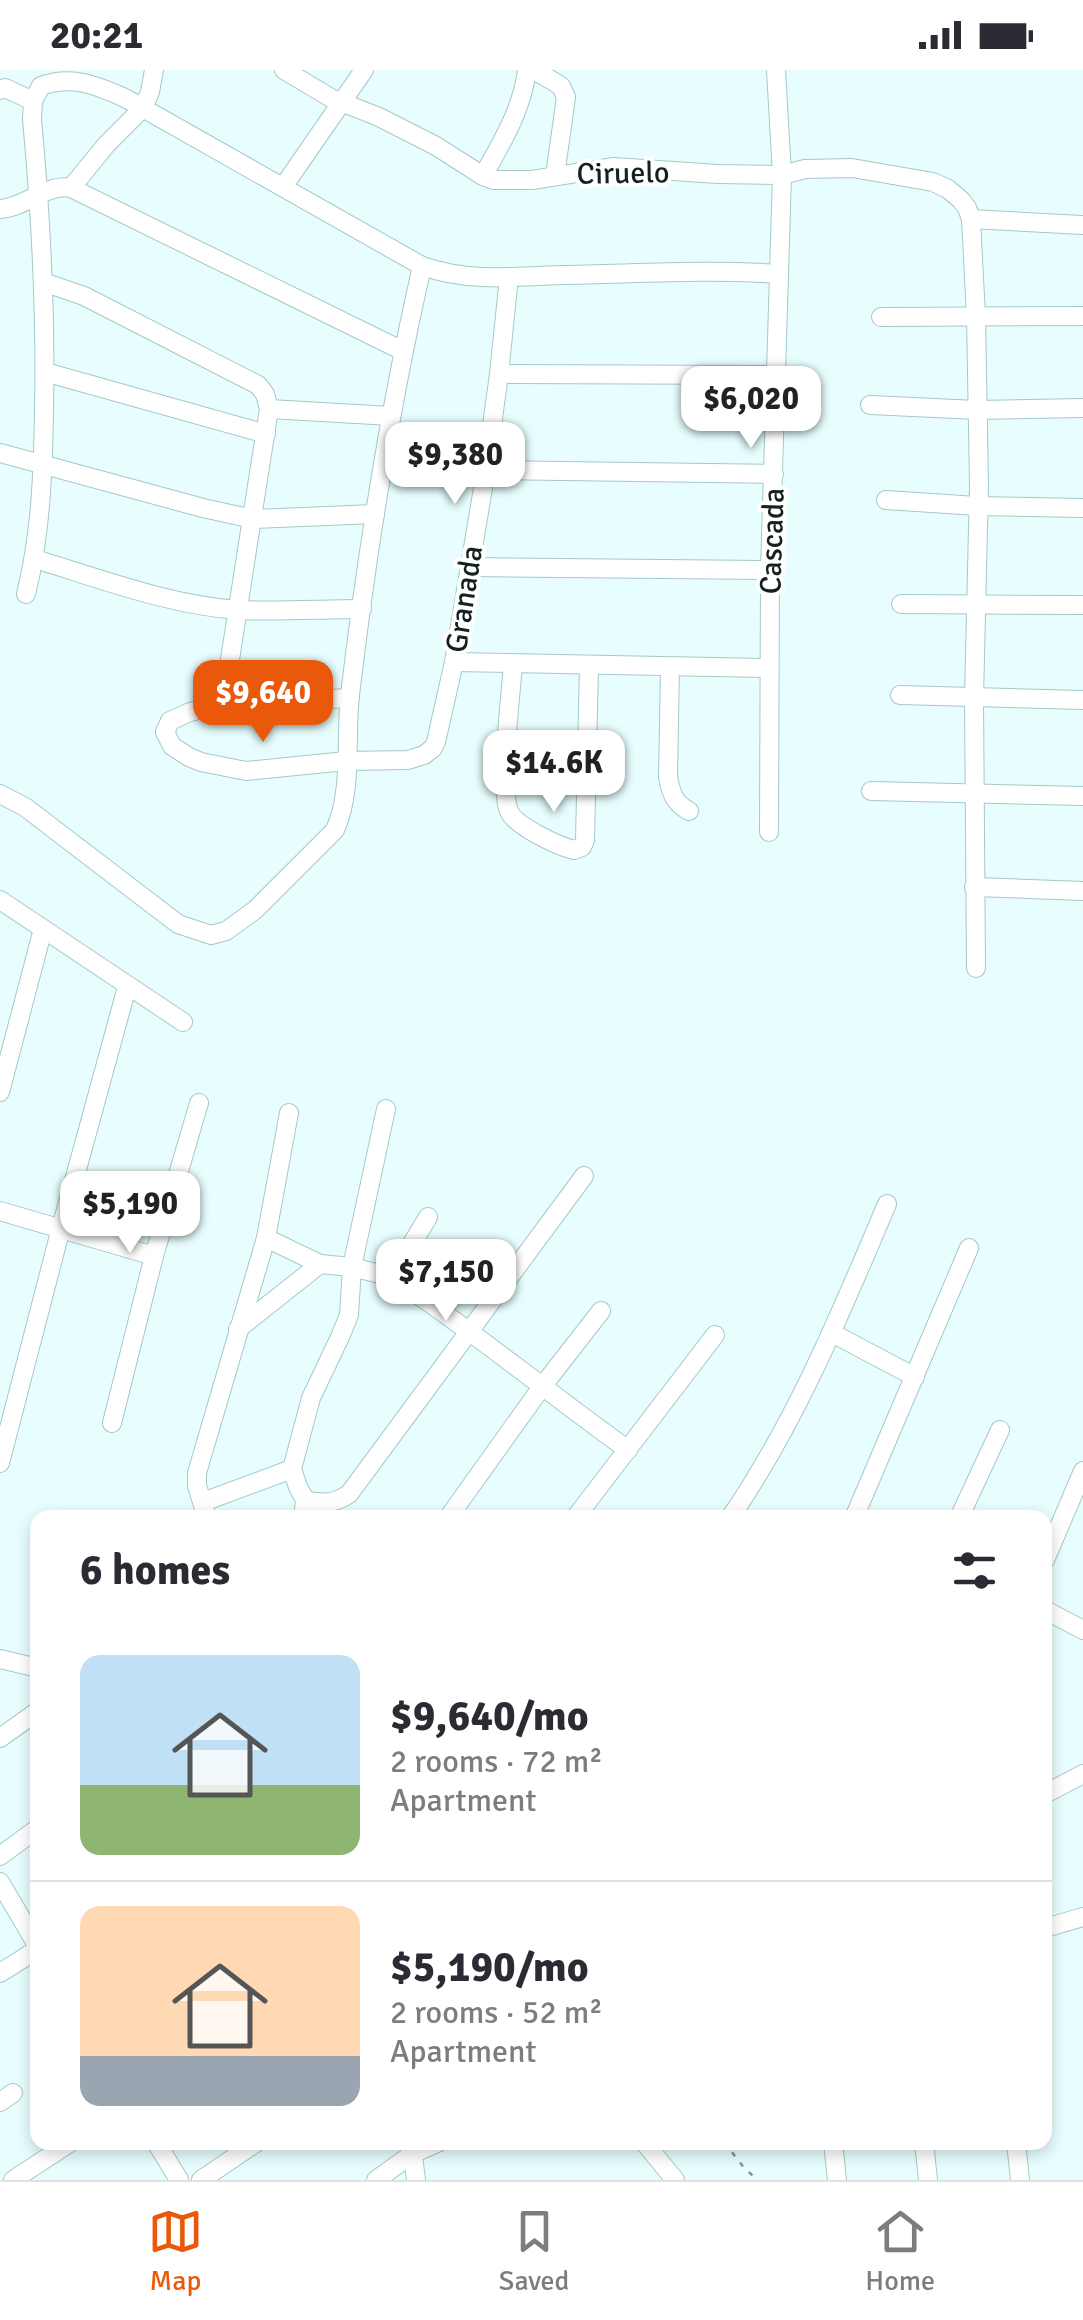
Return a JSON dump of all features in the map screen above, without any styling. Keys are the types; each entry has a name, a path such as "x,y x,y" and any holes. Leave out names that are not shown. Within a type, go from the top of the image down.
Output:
{"street":[{"path":"72,188 106,145 143,108 154,70"},
{"name":"Ciruelo","path":"284,70 342,103 379,116 436,146 483,176 503,181 614,167 782,175 824,167 852,168 933,182 948,189 967,208 971,219"},
{"path":"283,187 364,70"},
{"path":"483,176 516,115 530,70 561,86 566,96 555,176"},
{"name":"Cascada","path":"769,832 770,570 782,175 776,70"},
{"path":"26,594 35,559 44,465 43,282 33,100 41,86 70,80 100,87 422,266 460,276 734,271 779,274"},
{"path":"0,90 6,88 33,100"},
{"path":"0,209 19,206 58,187 72,188 403,351"},
{"path":"976,968 978,410 971,219 1083,225"},
{"path":"0,794 25,807 178,924 211,935 226,931 255,910 335,830 345,800 350,698 375,514 422,266"},
{"name":"Granada","path":"346,762 416,758 429,752 436,742 454,662 486,470 509,277"},
{"path":"43,282 84,296 258,385 266,394 266,434 223,704"},
{"path":"881,316 1083,316"},
{"path":"45,372 266,434"},
{"path":"499,374 776,374"},
{"path":"870,405 978,410 1082,405"},
{"path":"269,409 391,416"},
{"path":"0,452 253,519 375,514"},
{"path":"486,470 774,474"},
{"path":"886,500 1083,508"},
{"path":"35,559 193,604 238,610 362,609"},
{"path":"470,567 770,570"},
{"path":"901,604 1083,605"},
{"path":"454,662 769,668"},
{"path":"513,664 505,782 508,810 520,824 569,850 582,847 585,840 589,665"},
{"path":"670,666 668,776 676,802 689,811"},
{"path":"900,695 1083,700"},
{"path":"346,762 246,771 201,762 178,750 166,732 170,721 223,704 350,698"},
{"path":"872,791 1083,796"},
{"path":"974,887 1083,891"},
{"path":"0,900 182,1022"},
{"path":"0,1092 43,929"},
{"path":"0,1463 128,986"},
{"path":"112,1424 154,1256 199,1103"},
{"path":"386,1109 352,1267 349,1314 311,1398 292,1469 304,1509 321,1504 340,1510 584,1176"},
{"path":"289,1113 266,1238 197,1472 197,1486 205,1510 292,1469"},
{"path":"735,1510 776,1445 832,1333 887,1204"},
{"path":"0,1211 154,1256"},
{"path":"392,1277 428,1217"},
{"path":"266,1238 320,1264 392,1277 628,1450"},
{"path":"857,1510 969,1248"},
{"path":"238,1330 320,1264"},
{"path":"454,1510 601,1311"},
{"path":"832,1333 915,1377"},
{"path":"581,1510 715,1335"},
{"path":"963,1510 1000,1430"},
{"path":"1052,1545 1080,1484"},
{"path":"1052,1614 1083,1630"},
{"path":"0,1660 30,1666"},
{"path":"0,1738 30,1717"},
{"path":"1052,1790 1083,1774"},
{"path":"0,1856 30,1834"},
{"path":"0,1882 30,1934"},
{"path":"1052,1926 1083,1918"},
{"path":"0,1973 30,1953"},
{"path":"14,2180 59,2150"},
{"path":"161,2150 179,2180"},
{"path":"201,2180 244,2150"},
{"path":"376,2180 410,2150"},
{"path":"412,2150 416,2180"},
{"path":"651,2150 675,2180"},
{"path":"834,2150 837,2180"},
{"path":"925,2150 928,2180"},
{"path":"1017,2150 1020,2180"}],"path":[{"path":"733,2151 744,2169 758,2180"}]}
